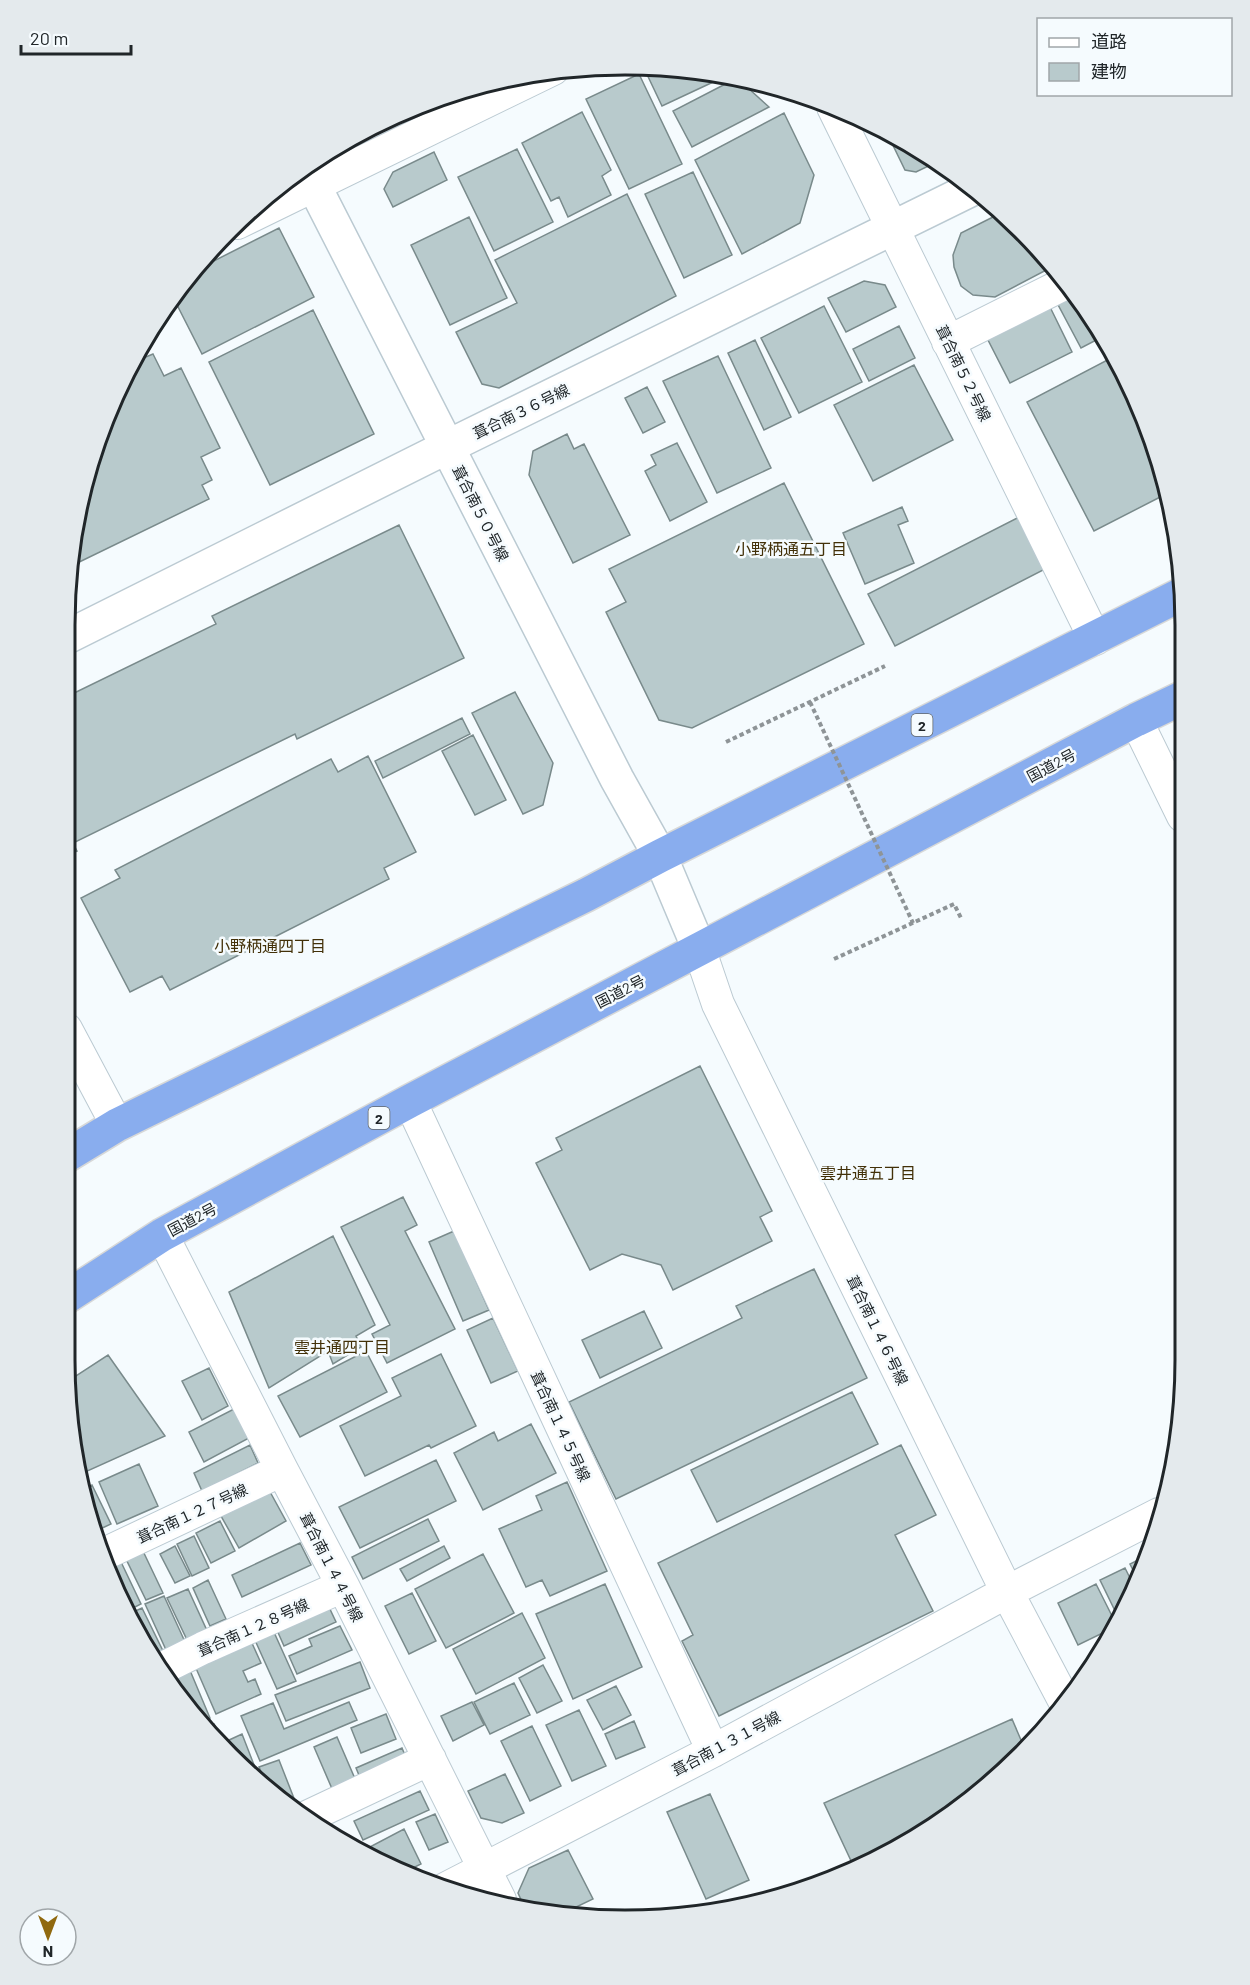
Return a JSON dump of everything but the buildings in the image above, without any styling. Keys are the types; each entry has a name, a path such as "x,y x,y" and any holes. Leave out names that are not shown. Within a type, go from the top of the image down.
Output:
{"highway":[{"name":"2","path":"75,1151 117,1125 586,895 1174,598"},
{"name":"国道2号","path":"75,1292 162,1235 410,1101 700,951 1136,720 1175,702"}],"street":[{"path":"289,190 309,177 511,88"},
{"name":"葺合南５２号線","path":"839,119 1095,639"},
{"name":"葺合南５０号線","path":"309,177 617,779 660,856 700,951"},
{"name":"葺合南３６号線","path":"75,633 965,193"},
{"path":"948,342 1058,287"},
{"path":"1136,720 1175,800"},
{"name":"葺合南１４６号線","path":"700,951 718,1004 1007,1592 1061,1695"},
{"path":"75,1046 117,1125"},
{"name":"葺合南１４５号線","path":"410,1101 713,1751"},
{"name":"葺合南１４４号線","path":"162,1235 344,1587 497,1894"},
{"name":"葺合南１２７号線","path":"110,1551 282,1470"},
{"name":"葺合南１３１号線","path":"456,1883 713,1751 1007,1592 1151,1518"},
{"name":"葺合南１２８号線","path":"168,1666 344,1587"},
{"path":"314,1814 429,1760"}],"path":[{"path":"726,742 885,666"},
{"path":"810,702 914,923"},
{"path":"834,958 954,904 961,918"}],"district":[{"name":"小野柄通五丁目","path":"791,548"},
{"name":"小野柄通四丁目","path":"270,945"},
{"name":"雲井通五丁目","path":"868,1172"},
{"name":"雲井通四丁目","path":"342,1346"}]}
